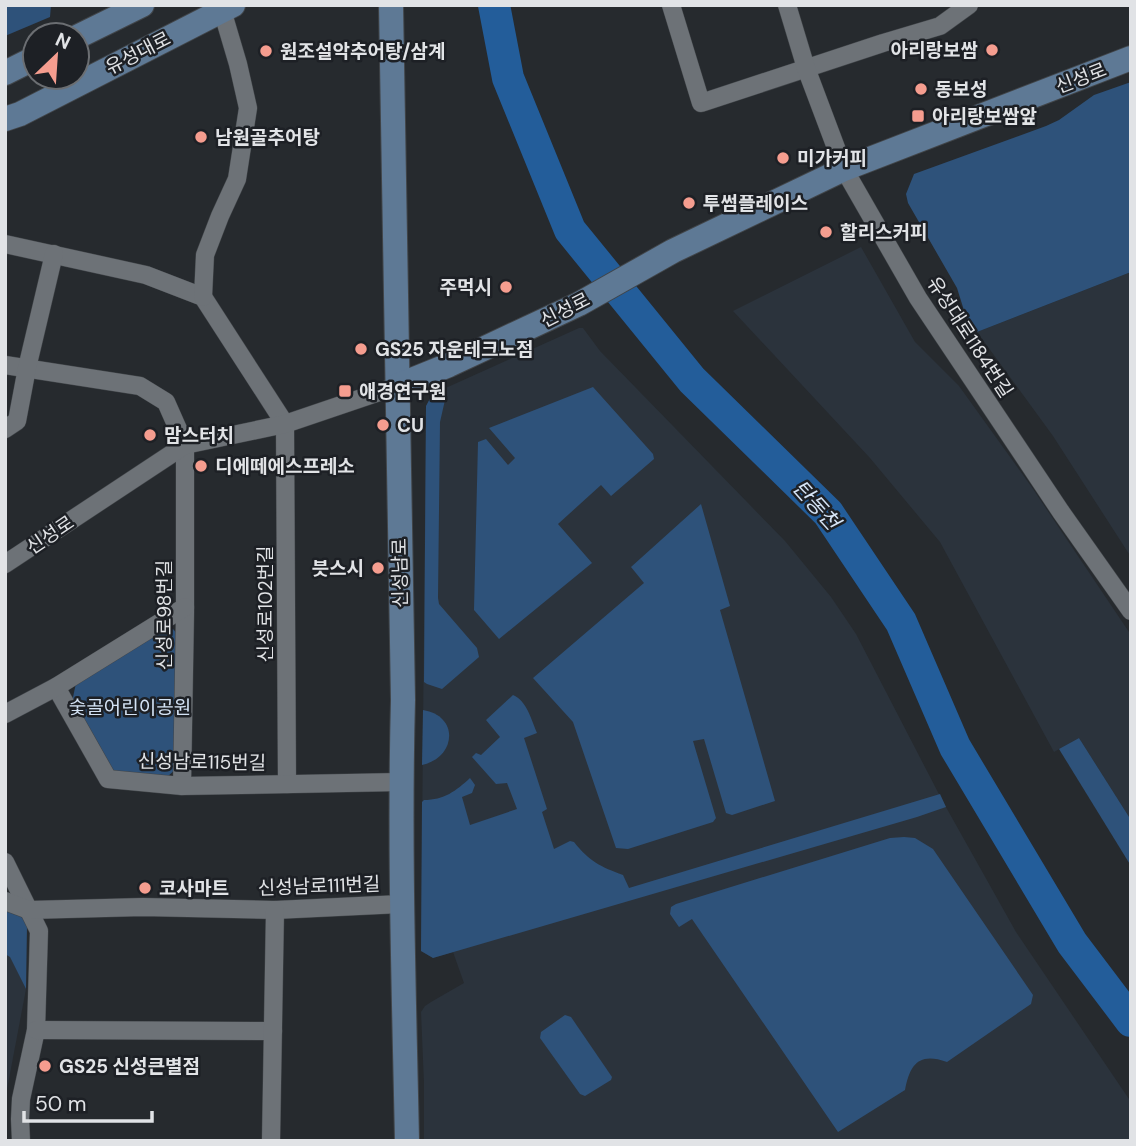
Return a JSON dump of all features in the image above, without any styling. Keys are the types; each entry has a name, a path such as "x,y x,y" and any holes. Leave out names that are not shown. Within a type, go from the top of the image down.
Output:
{"street":[{"path":"91,30 142,5"},
{"name":"신성남로","path":"391,5 403,700 400,782 401,904 407,1141"},
{"path":"671,5 701,103 940,26 947,13 969,5"},
{"name":"유성대로1184번길","path":"787,5 806,68 844,169 918,298 1131,611"},
{"path":"228,8 248,108 237,179 205,255 203,297 285,424"},
{"name":"유성대로","path":"5,120 228,8"},
{"name":"신성로","path":"5,564 185,444 285,424 397,386 449,365 579,304 673,251 844,169 1131,58"},
{"path":"5,73 21,65"},
{"path":"5,244 146,275 203,297"},
{"path":"5,429 17,421 54,254"},
{"path":"5,365 140,386 166,402 185,444"},
{"name":"신성로102번길","path":"285,424 287,784"},
{"name":"신성로98번길","path":"182,786 185,444"},
{"path":"5,714 56,687 185,607"},
{"name":"신성남로115번길","path":"56,687 108,779 182,786 400,782"},
{"path":"5,862 38,931 36,1030 22,1099 21,1141"},
{"path":"5,901 29,910"},
{"name":"신성남로111번길","path":"29,910 143,907 275,909 401,904"},
{"path":"271,1141 275,909"},
{"path":"36,1030 273,1031"}],"shaded area":[{"path":"861,247 915,342 959,386 1033,489 1131,635 1131,820 1079,738 1054,752 940,542 870,458 733,311"},
{"path":"1131,272 1131,557 1053,436 977,332"},
{"path":"583,328 600,351 785,541 831,597 856,634 942,800 1016,932 1131,1102 1131,1141 424,1141 421,1012 425,1006 464,983 453,952 433,958 421,951 426,406 434,391"},
{"path":"5,954 10,956 26,989 5,1100"}],"green space":[{"path":"5,5 51,5 50,17 41,21 21,21 21,29 5,36"},
{"path":"1131,82 1131,272 977,332 967,320 957,288 908,203 906,194 914,174 1046,126 1094,95"},
{"path":"593,387 653,454 654,459 611,496 601,485 558,524 592,563 499,639 474,610 478,442 486,439 508,465 515,458 489,428"},
{"path":"434,391 439,391 445,400 440,422 439,604 477,648 479,657 442,689 424,682 426,406"},
{"path":"701,504 730,606 720,610 775,801 732,815 726,813 704,739 693,741 716,818 713,822 628,849 616,848 573,722 533,678 644,583 631,567"},
{"name":"숯골어린이공원","path":"165,627 173,629 178,635 177,768 167,777 112,772 72,702 76,683"},
{"path":"513,695 525,706 537,733 524,738 547,809 542,812 554,849 570,841 574,842 596,863 623,875 629,888 940,794 946,807 433,958 421,951 422,802 449,794 470,778 475,785 472,793 462,797 470,825 517,809 507,783 496,784 472,757 476,753 481,755 500,737 486,720"},
{"path":"423,710 443,720 449,737 442,754 422,765"},
{"path":"1079,738 1131,820 1131,866 1059,749"},
{"path":"890,838 915,838 933,849 1033,995 1031,1004 947,1062 929,1058 917,1062 910,1073 905,1090 838,1132 692,919 679,927 670,914 671,907"},
{"path":"5,909 23,916 27,926 26,989 10,957 5,954"},
{"path":"565,1015 571,1017 612,1077 585,1096 580,1094 540,1038 541,1032"}],"waterway":[{"name":"탄동천","path":"494,5 508,78 570,230 692,380 828,513 901,622 955,747 1072,943 1131,1021"}],"place":[{"name":"아리랑보쌈","path":"992,50"},
{"name":"원조설악추어탕/삼계","path":"266,51"},
{"name":"동보성","path":"921,89"},
{"name":"아리랑보쌈앞","path":"918,116"},
{"name":"남원골추어탕","path":"201,137"},
{"name":"미가커피","path":"783,158"},
{"name":"투썸플레이스","path":"689,203"},
{"name":"할리스커피","path":"826,232"},
{"name":"주먹시","path":"506,287"},
{"name":"GS25 자운테크노점","path":"361,349"},
{"name":"애경연구원","path":"345,391"},
{"name":"CU","path":"383,425"},
{"name":"맘스터치","path":"150,435"},
{"name":"디에떼에스프레소","path":"201,466"},
{"name":"븟스시","path":"378,568"},
{"name":"코사마트","path":"145,888"},
{"name":"GS25 신성큰별점","path":"45,1066"}]}
